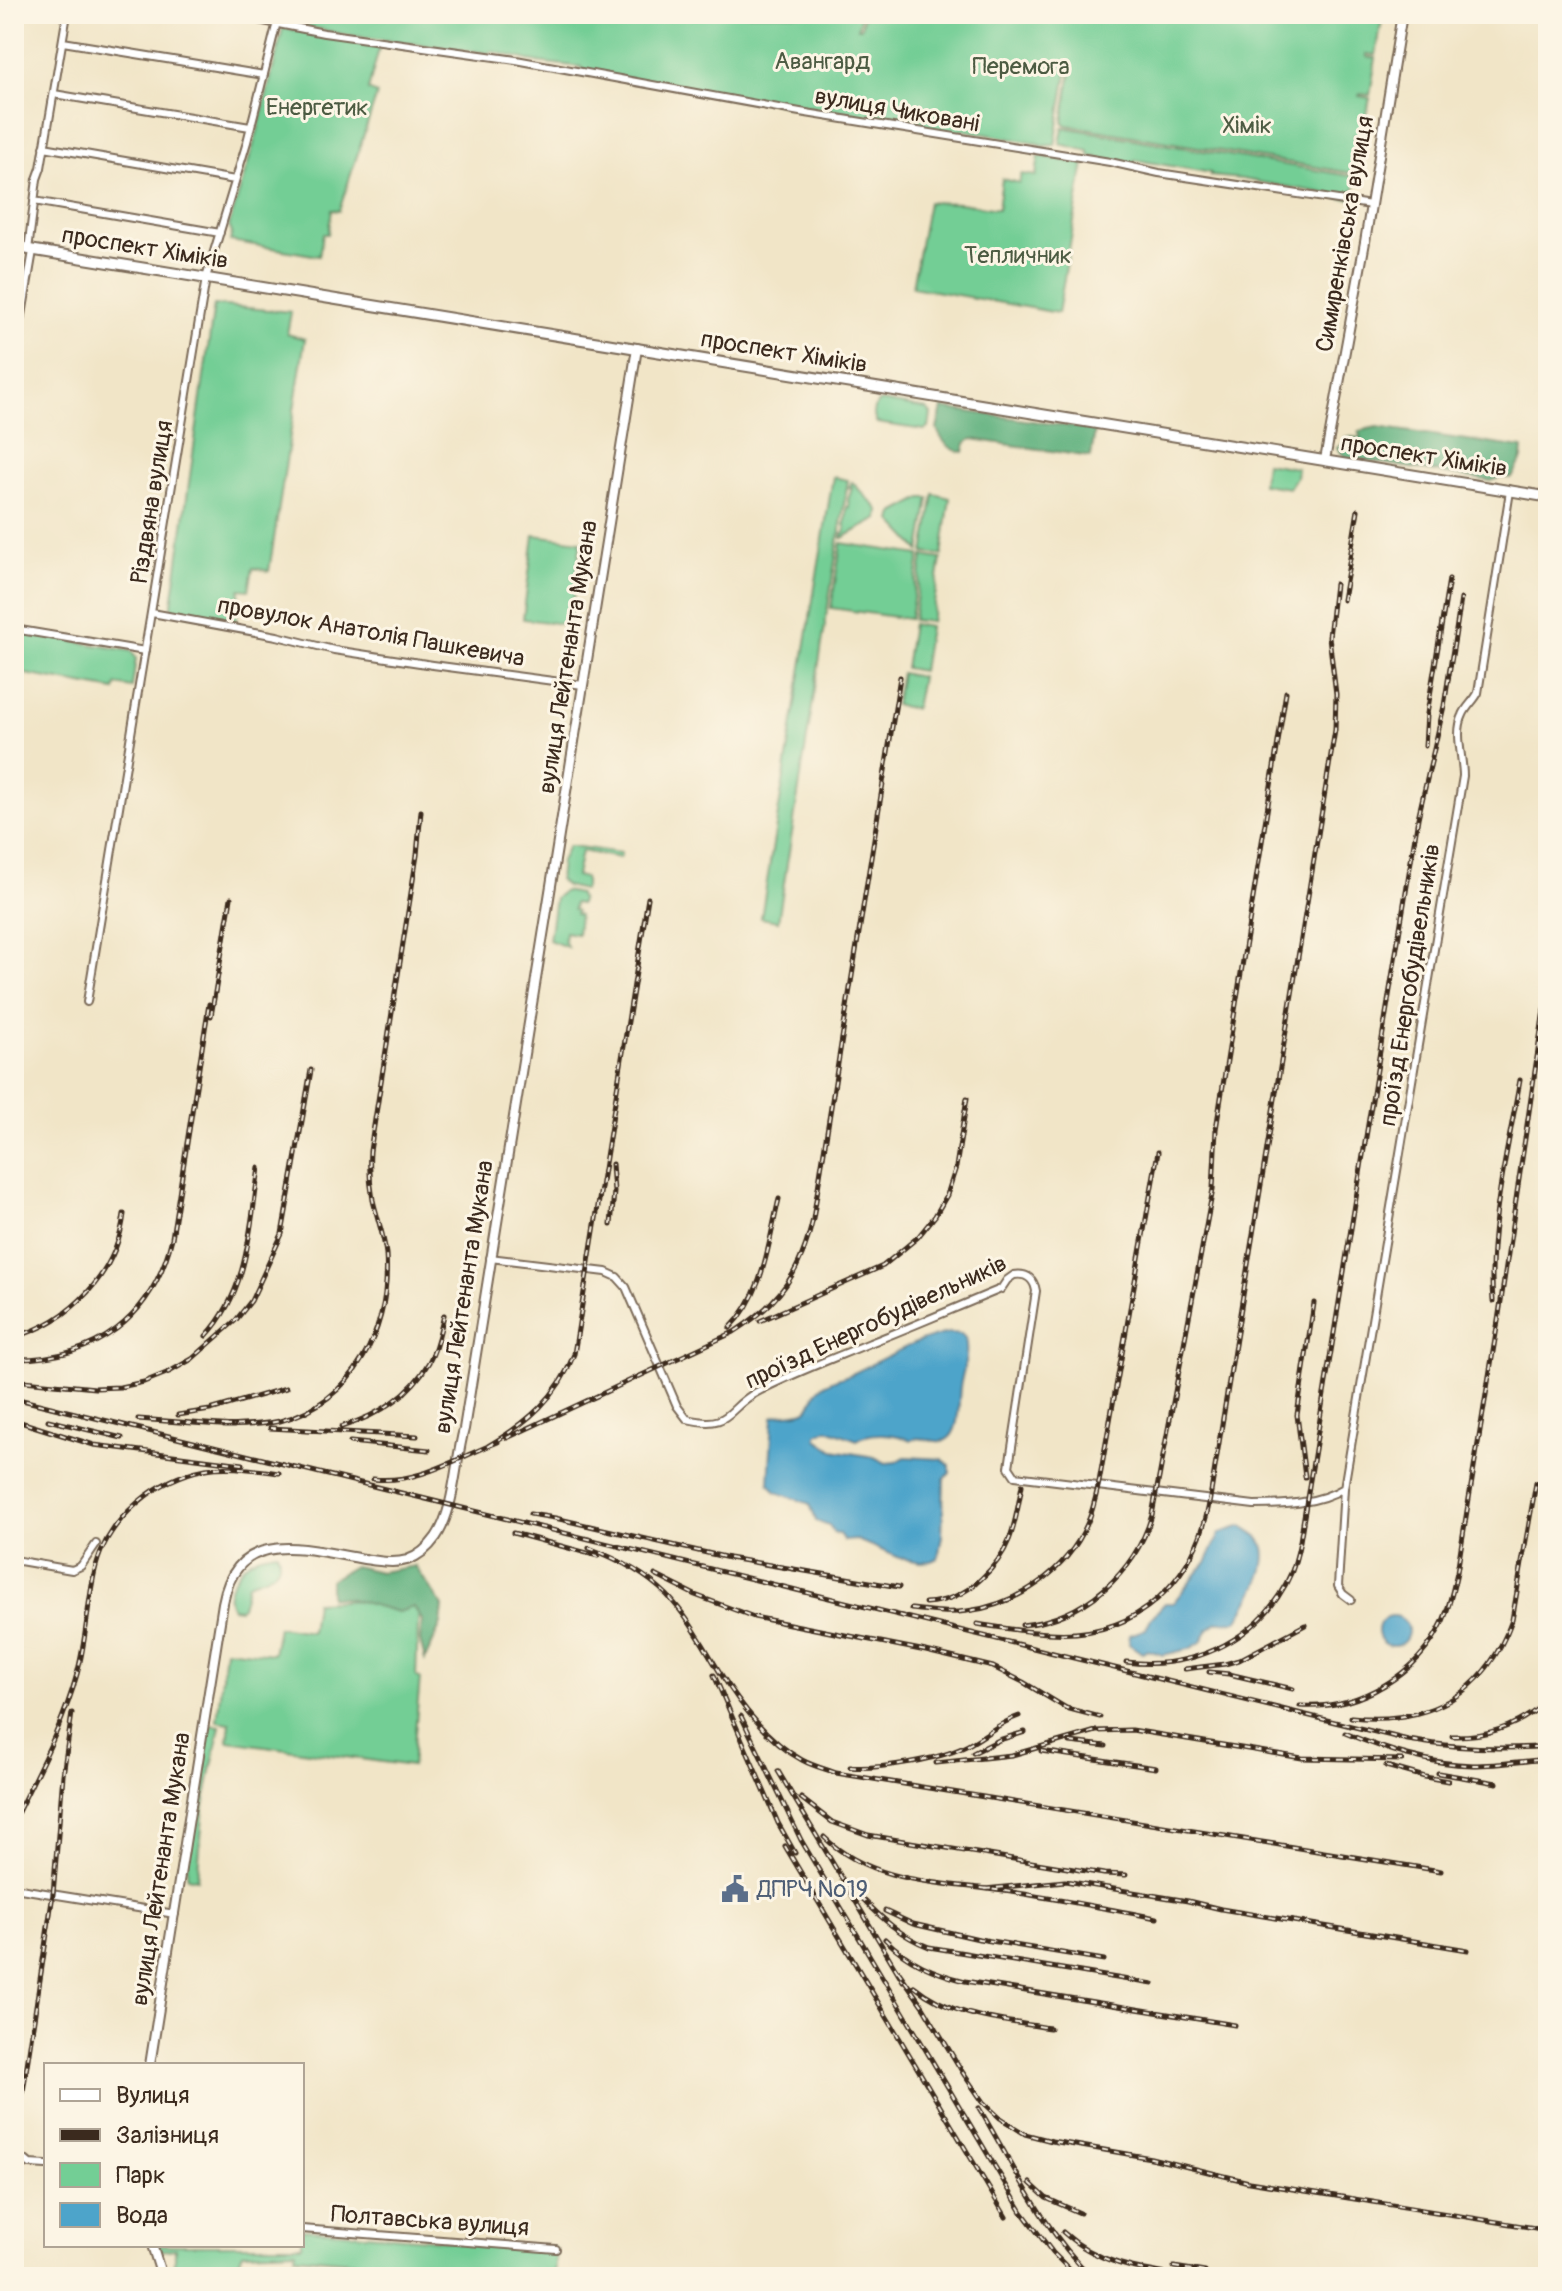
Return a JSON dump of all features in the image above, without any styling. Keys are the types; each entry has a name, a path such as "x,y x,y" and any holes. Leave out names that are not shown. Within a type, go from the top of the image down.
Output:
{"main road":[{"name":"Симиренківська вулиця","path":"1325,460 1402,14"},
{"name":"проспект Хіміків","path":"14,247 1548,497"},
{"name":"вулиця Лейтенанта Мукана","path":"150,2063 222,1609 231,1577 250,1556 267,1549 291,1548 393,1562 405,1560 417,1555 433,1540 451,1494 464,1429 637,348"},
{"path":"153,2247 162,2277"}],"street":[{"path":"14,362 34,201 67,14"},
{"name":"вулиця Чиковані","path":"228,14 324,33 516,60 1159,173 1371,205"},
{"name":"Різдвяна вулиця","path":"87,1002 206,279 279,14"},
{"path":"63,42 264,75"},
{"path":"54,94 250,127"},
{"path":"44,147 235,180"},
{"path":"34,201 220,233"},
{"name":"проїзд Енергобудівельників","path":"1351,1600 1338,1586 1344,1488 1463,776 1459,727 1463,714 1478,693 1510,491"},
{"name":"провулок Анатолія Пашкевича","path":"152,613 334,650 583,685"},
{"path":"14,629 145,651"},
{"name":"проїзд Енергобудівельників","path":"490,1258 606,1272 617,1277 631,1297 677,1406 682,1415 694,1421 727,1418 755,1393 1001,1289 1014,1275 1028,1276 1034,1282 1036,1291 1009,1467 1015,1476 1254,1505 1322,1499 1344,1488"},
{"path":"14,1560 72,1570 81,1566 96,1544"},
{"path":"14,1888 175,1914"},
{"path":"14,2151 30,2164 44,2165"},
{"name":"Полтавська вулиця","path":"304,2229 556,2249"}],"green space":[{"path":"284,14 861,14 858,28 861,28 864,14 1384,16 1374,17 1382,20 1376,55 1366,54 1367,57 1376,58 1370,95 1359,96 1370,98 1363,134 1354,135 1363,139 1357,174 1067,125 1063,122 1072,65 1068,66 1055,145 1041,146 963,130 957,133 828,109 809,107 808,111 763,100 583,71 582,67 536,62 491,51 346,35 283,21"},
{"name":"Енергетик","path":"283,28 378,44 379,49 368,90 377,94 339,211 332,210 328,234 323,234 319,256 230,241 232,233 229,226 258,130"},
{"name":"Хімік","path":"1063,127 1357,177 1353,199 1135,160 1134,164 1089,156 1089,151 1060,144"},
{"name":"Тепличник","path":"1039,156 1084,164 1058,313 912,287 928,202 998,209 1002,179 1019,183 1021,174 1036,176"},
{"path":"214,305 291,312 287,334 305,339 269,571 253,568 249,590 240,589 236,622 171,611"},
{"path":"878,402 927,409 931,414 929,428 924,430 877,423 875,410"},
{"path":"942,408 1095,430 1091,457 972,439 966,443 964,452 955,450 944,442 937,429"},
{"path":"1377,427 1523,448 1522,459 1512,478 1502,477 1491,481 1345,457 1337,448 1345,443 1346,437 1361,438 1359,431"},
{"path":"1265,463 1297,468 1296,477 1289,488 1262,484"},
{"path":"833,477 848,480 778,921 761,918"},
{"path":"852,482 879,510 878,519 842,538 842,533 845,533"},
{"path":"934,494 950,498 942,555 924,553"},
{"path":"922,498 929,498 920,551 892,521 894,513"},
{"path":"534,535 581,541 570,625 523,619"},
{"path":"841,543 920,555 910,619 831,608"},
{"path":"923,556 941,559 931,622 913,620"},
{"path":"912,624 929,627 922,671 905,668"},
{"path":"14,631 131,651 136,658 132,688 117,685 115,690 14,672"},
{"path":"901,673 921,677 915,709 895,705"},
{"path":"568,846 621,853 620,858 581,851 576,876 585,878 583,890 566,886 559,880 561,861"},
{"path":"564,891 578,894 581,900 580,904 574,903 573,909 579,915 577,934 565,932 567,947 549,940 555,898"},
{"path":"277,1552 279,1566 276,1570 248,1583 242,1607 232,1608 229,1594 239,1571 258,1556"},
{"path":"354,1566 380,1572 415,1566 443,1607 441,1624 425,1660 420,1641 422,1620 414,1607 398,1612 351,1599 330,1597 330,1580"},
{"path":"419,1598 416,1677 420,1678 412,1766 228,1741 230,1723 217,1721 225,1649 273,1654 278,1627 311,1632 315,1602"},
{"path":"208,1725 220,1726 204,1806 197,1879 187,1877 188,1855"},
{"path":"304,2229 556,2249 554,2277 295,2256 296,2250 243,2252 235,2271 175,2266 175,2249 160,2251 158,2247 304,2247"}],"water":[{"path":"950,1333 961,1334 965,1338 966,1351 956,1424 946,1440 910,1440 883,1434 857,1440 828,1429 817,1434 817,1439 833,1450 874,1457 886,1463 905,1457 942,1459 950,1466 950,1473 944,1479 938,1558 921,1562 900,1558 857,1540 844,1541 829,1526 816,1521 810,1504 776,1492 769,1483 773,1417 805,1411 818,1390 828,1383 912,1344"},
{"path":"1242,1526 1258,1537 1265,1556 1260,1580 1237,1621 1217,1622 1208,1629 1201,1642 1189,1649 1163,1655 1148,1650 1142,1653 1129,1644 1130,1635 1146,1629 1151,1618 1165,1603 1173,1603 1207,1561 1220,1533"},
{"path":"1393,1616 1404,1620 1408,1631 1404,1642 1393,1646 1382,1642 1378,1631 1382,1620"}],"railway":[{"path":"1343,600 1358,510"},
{"path":"1425,746 1427,714 1449,579"},
{"path":"977,1624 1076,1633 1127,1619 1167,1590 1183,1570 1204,1524 1335,730 1336,694 1329,637 1335,584"},
{"path":"1126,1662 1178,1661 1225,1645 1264,1614 1280,1594 1294,1566 1418,818 1444,706 1461,599"},
{"path":"507,1438 734,1332 764,1310 795,1270 813,1219 900,677"},
{"path":"1022,1625 1066,1613 1104,1590 1133,1556 1152,1515 1213,1189 1216,1129 1286,692"},
{"path":"224,1426 280,1421 306,1411 329,1397 348,1379 363,1358 374,1334 386,1282 386,1254 372,1194 370,1151 417,855 421,811"},
{"path":"211,1016 231,898"},
{"path":"488,1446 540,1408 559,1383 574,1354 648,898"},
{"path":"1300,1706 1344,1702 1384,1685 1418,1658 1432,1640 1448,1609 1457,1572 1498,1321 1548,983"},
{"path":"14,1359 71,1352 95,1342 117,1329 151,1291 172,1238 209,1004"},
{"path":"14,1380 95,1388 144,1382 192,1359 236,1320 251,1301 282,1234 311,1070"},
{"path":"1493,1301 1496,1219 1520,1080"},
{"path":"760,1321 883,1266 918,1237 947,1195 956,1167 967,1098"},
{"path":"911,1609 960,1612 1004,1601 1022,1593 1053,1571 1078,1541 1091,1514 1099,1482 1158,1152"},
{"path":"611,1225 614,1192 612,1164"},
{"path":"206,1336 220,1318 239,1278 250,1235 259,1168"},
{"path":"730,1328 758,1284 779,1199"},
{"path":"14,1337 54,1320 88,1292 112,1256 124,1214"},
{"path":"1305,1477 1297,1415 1314,1303"},
{"path":"341,1427 380,1411 412,1385 432,1357 444,1315"},
{"path":"178,1415 210,1410 286,1388"},
{"path":"14,1398 1408,1740 1478,1748 1548,1746"},
{"path":"138,1419 234,1426"},
{"path":"14,1420 94,1445 243,1464"},
{"path":"48,1420 122,1438"},
{"path":"270,1428 417,1436"},
{"path":"350,1442 429,1450"},
{"path":"373,1479 390,1480 422,1474 498,1442"},
{"path":"14,1820 49,1748 71,1693 80,1661 96,1566 112,1531 138,1502 170,1481 188,1474 224,1468 279,1473"},
{"path":"1351,1717 1405,1716 1429,1710 1451,1700 1470,1686 1486,1668 1501,1646 1512,1620 1536,1483"},
{"path":"925,1603 962,1593 991,1569 1006,1547 1022,1485"},
{"path":"530,1514 729,1558 899,1587"},
{"path":"513,1533 598,1556"},
{"path":"589,1548 631,1567 667,1595 689,1622 727,1684 755,1721 777,1743 815,1766 836,1773 1441,1871"},
{"path":"655,1575 695,1595 754,1617 993,1667 1066,1708 1100,1717"},
{"path":"1185,1669 1239,1660 1305,1625"},
{"path":"1209,1672 1293,1689"},
{"path":"714,1675 778,1823 795,1853"},
{"path":"1452,1736 1503,1728 1527,1716 1548,1700"},
{"path":"19,2118 53,1894 63,1775 72,1713"},
{"path":"741,1716 801,1840 1022,2212 1053,2253 1077,2277"},
{"path":"850,1767 891,1765 940,1756 964,1747 1019,1716"},
{"path":"936,1763 1012,1755 1096,1731 1132,1730 1302,1758 1402,1760"},
{"path":"973,1753 1025,1732"},
{"path":"1345,1733 1392,1750 1440,1762 1482,1765 1548,1759"},
{"path":"1070,1742 1106,1746"},
{"path":"1041,1751 1156,1768"},
{"path":"1386,1766 1448,1781"},
{"path":"778,1771 903,1981"},
{"path":"1438,1773 1497,1783"},
{"path":"801,1798 832,1822 868,1835 1126,1875"},
{"path":"824,1837 864,1864 909,1878 1157,1918"},
{"path":"785,1846 1006,2217"},
{"path":"985,1889 1065,1881 1468,1950"},
{"path":"861,1897 892,1926 929,1947 1153,1984"},
{"path":"885,1911 913,1924 979,1939 1104,1960"},
{"path":"885,1939 922,1966 965,1981 1235,2025"},
{"path":"898,1971 983,2102 1000,2118 1025,2134 1151,2158 1249,2182 1548,2230"},
{"path":"914,1986 929,1997 962,2011 1050,2028"},
{"path":"979,2108 1044,2219 1092,2277"},
{"path":"1030,2183 1046,2198 1080,2213"},
{"path":"1063,2232 1090,2252 1120,2264 1185,2277"},
{"path":"1174,2267 1205,2272"}],"place":[{"name":"ДПРЧ №19","path":"735,1889"}],"park label":[{"name":"Авангард","path":"822,61"},
{"name":"Перемога","path":"1021,66"}]}
